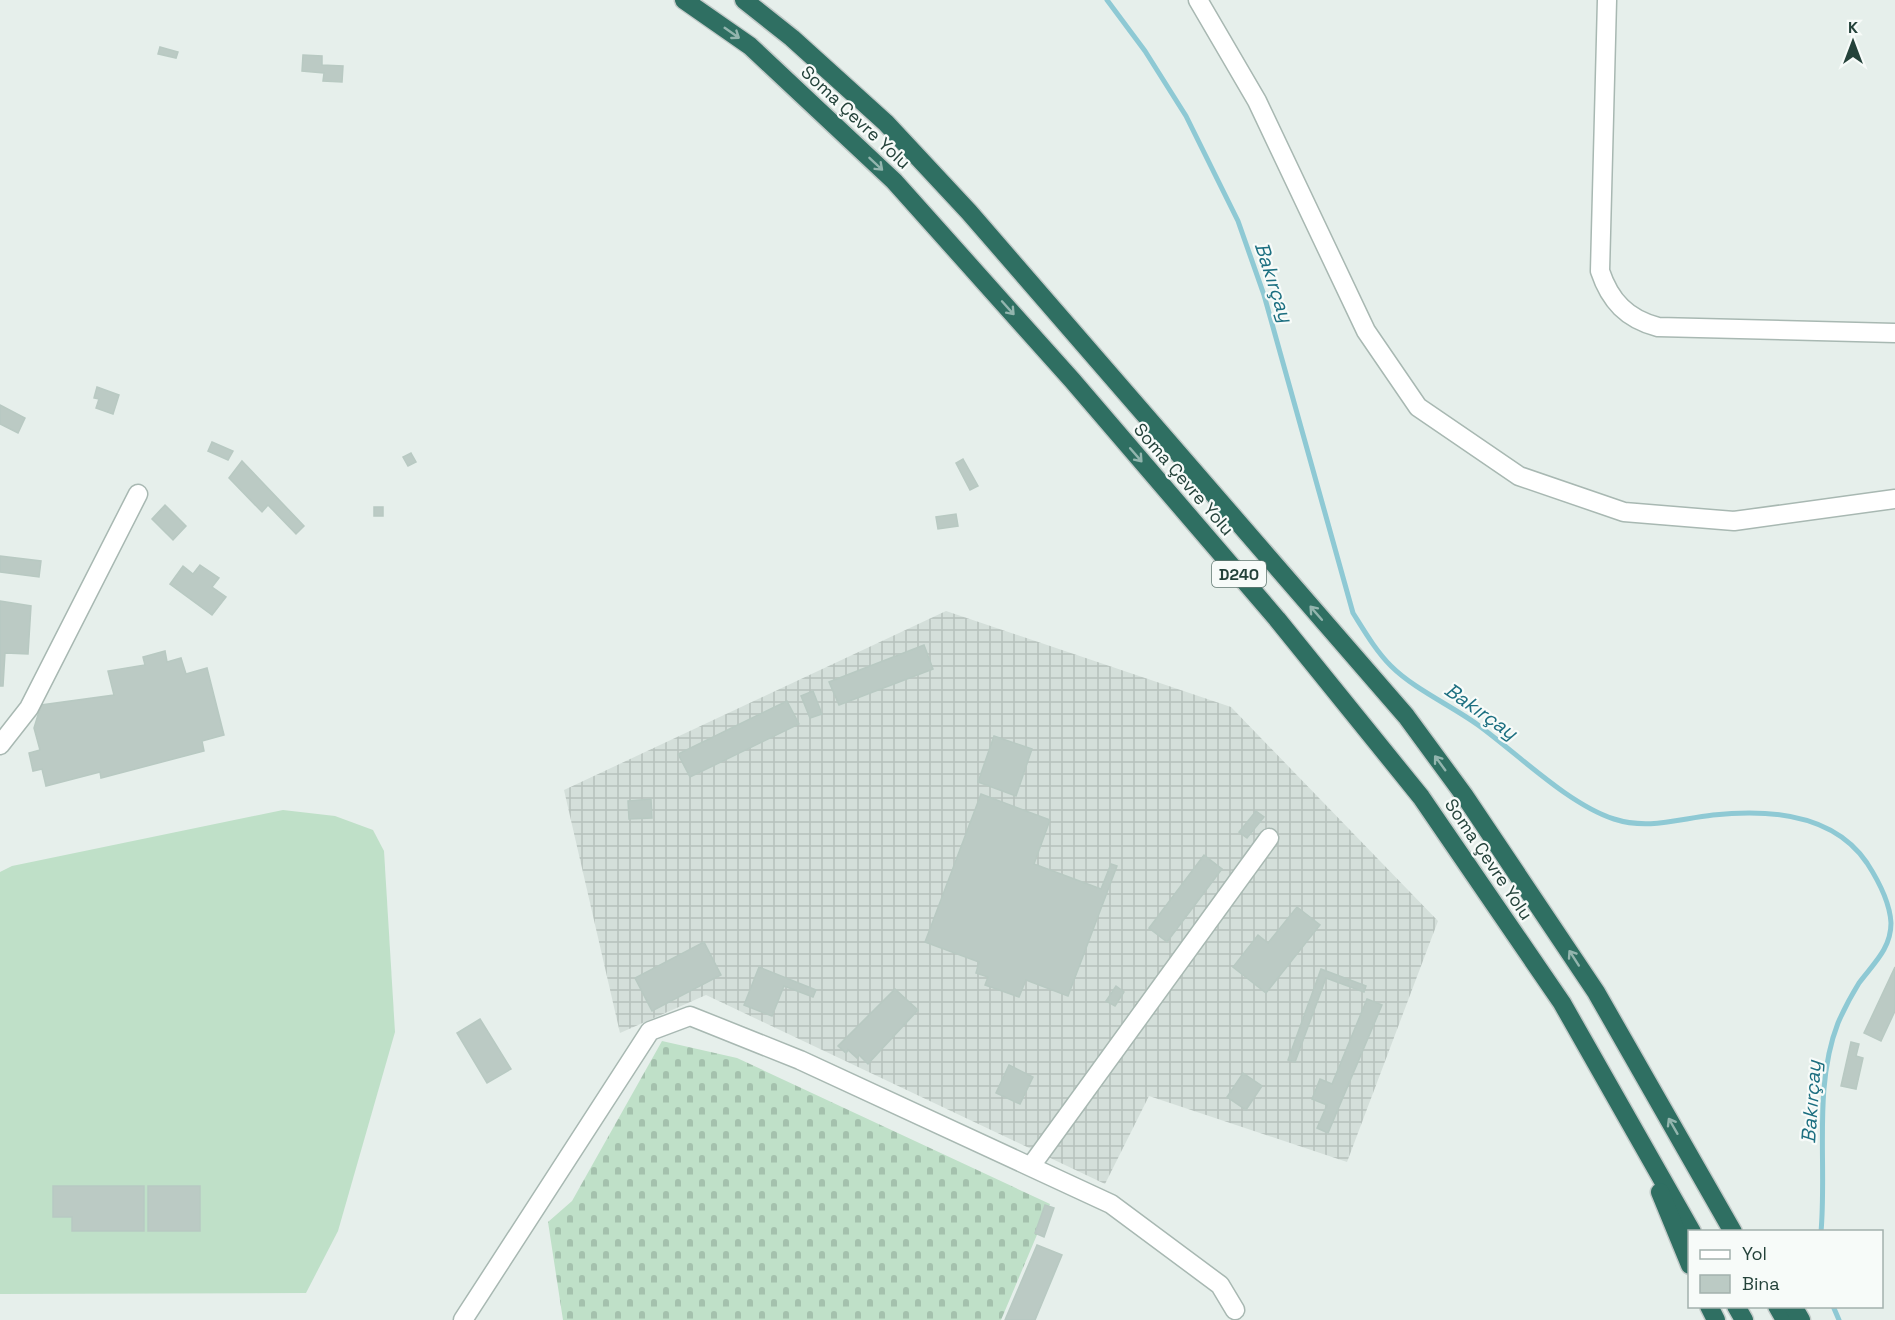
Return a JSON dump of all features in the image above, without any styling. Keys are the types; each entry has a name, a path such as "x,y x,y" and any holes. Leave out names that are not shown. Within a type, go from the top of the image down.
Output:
{"highway":[{"name":"Soma Çevre Yolu","path":"684,0 750,46 894,181 1072,380 1277,619 1422,797 1562,1004 1691,1230"},
{"name":"Soma Çevre Yolu","path":"744,0 792,38 886,123 961,204 1406,716 1464,795 1596,992 1732,1230"},
{"path":"1642,1145 1688,1263"},
{"path":"1692,1160 1744,1230"}],"street":[{"path":"1198,0 1257,101 1366,331 1418,407 1519,476 1624,512 1734,521 1895,499"},
{"path":"1607,0 1600,271 1608,292 1616,303 1635,319 1658,327 1895,333"},
{"path":"0,745 29,708 138,494"},
{"path":"1031,1166 1269,838"},
{"path":"463,1320 650,1031 690,1016 800,1060 1111,1203 1220,1285 1235,1310"}],"shaded area":[{"path":"946,611 1231,707 1438,921 1347,1162 1149,1096 1105,1184 706,995 620,1033 564,790"}],"green space":[{"path":"283,810 335,816 373,830 384,851 395,1032 338,1231 306,1293 0,1294 0,872 12,866"},
{"path":"662,1041 737,1058 1050,1204 1001,1320 563,1320 548,1222 572,1201"}],"building":[{"path":"160,47 178,52 176,58 158,54"},
{"path":"303,55 322,56 322,65 343,66 342,82 323,81 324,73 302,71"},
{"path":"97,387 119,395 113,414 96,408 99,399 94,398"},
{"path":"0,405 25,418 18,433 0,424"},
{"path":"212,442 233,451 228,460 208,451"},
{"path":"411,453 416,462 408,466 403,457"},
{"path":"963,459 978,486 970,490 956,463"},
{"path":"242,461 304,526 296,534 268,505 262,512 229,478"},
{"path":"165,505 186,526 173,540 152,519"},
{"path":"374,507 383,507 383,516 374,516"},
{"path":"956,514 958,526 938,529 936,517"},
{"path":"0,556 41,561 39,577 0,572"},
{"path":"200,565 219,578 212,587 226,597 212,615 170,584 183,566 193,574"},
{"path":"0,601 31,606 28,654 5,653 3,686 0,686"},
{"path":"924,645 933,669 839,705 829,682"},
{"path":"165,651 167,662 181,658 186,674 207,668 224,735 202,741 204,751 101,778 100,772 46,786 42,769 33,771 29,753 40,750 34,728 41,705 114,695 108,671 145,665 143,657"},
{"path":"813,691 822,714 810,718 801,696"},
{"path":"787,701 799,724 690,777 678,754"},
{"path":"994,736 1032,749 1016,796 978,782"},
{"path":"981,794 1050,820 1034,864 1101,889 1111,864 1117,866 1068,996 1026,980 1019,997 985,985 988,977 976,973 979,962 925,942"},
{"path":"651,799 652,818 629,819 628,801"},
{"path":"1256,811 1264,817 1247,838 1239,832"},
{"path":"1204,855 1222,869 1167,942 1149,928"},
{"path":"1297,907 1320,925 1266,993 1233,967 1258,935 1268,943"},
{"path":"704,942 721,975 652,1011 635,978"},
{"path":"759,967 816,990 813,997 784,986 772,1016 744,1005"},
{"path":"1895,967 1895,1011 1881,1041 1864,1033"},
{"path":"1321,969 1366,986 1364,992 1326,978 1295,1062 1288,1060"},
{"path":"1116,986 1124,992 1115,1006 1106,1001"},
{"path":"895,989 918,1010 868,1064 859,1055 857,1058 848,1050 846,1053 838,1046"},
{"path":"1367,999 1382,1005 1328,1133 1317,1128 1327,1105 1312,1099 1320,1079 1332,1084"},
{"path":"480,1019 511,1069 487,1083 457,1033"},
{"path":"1851,1042 1859,1044 1856,1056 1863,1058 1856,1089 1841,1086"},
{"path":"1009,1065 1033,1077 1020,1104 996,1093"},
{"path":"1243,1073 1262,1086 1246,1110 1227,1097"},
{"path":"53,1186 144,1186 144,1231 72,1231 72,1217 53,1217"},
{"path":"148,1186 200,1186 200,1231 148,1231"},
{"path":"1045,1205 1054,1208 1044,1237 1035,1233"},
{"path":"1037,1245 1062,1255 1035,1320 1005,1320"}],"waterway":[{"name":"Bakırçay","path":"1107,0 1145,51 1186,116 1238,221 1264,295 1353,613 1386,660 1422,690 1468,718 1561,790 1597,812 1614,819 1639,824 1734,813 1777,814 1818,824 1853,846 1867,863 1883,892 1891,923 1890,932 1885,948 1859,983 1848,1003 1838,1023 1830,1048 1823,1099 1821,1230"},
{"name":"Bakırçay","path":"1834,1308 1839,1320"}]}
